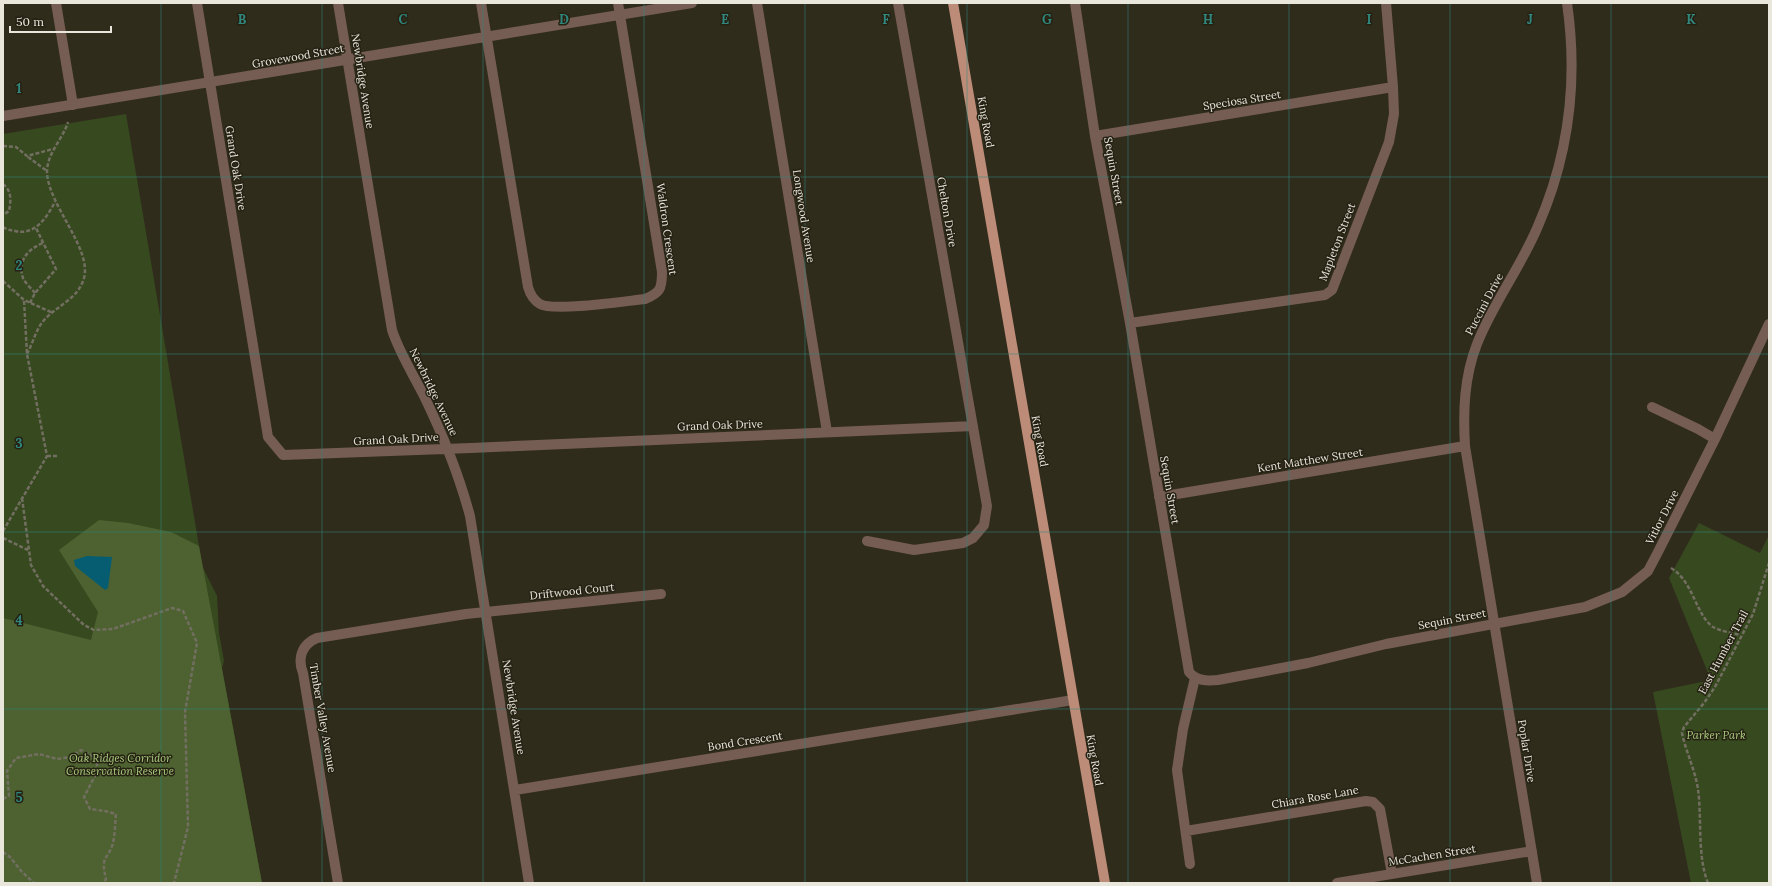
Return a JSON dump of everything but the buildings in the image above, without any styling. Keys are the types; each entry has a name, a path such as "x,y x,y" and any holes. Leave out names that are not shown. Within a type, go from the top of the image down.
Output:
{"main road":[{"name":"King Road","path":"953,3 1072,700 1105,883"}],"street":[{"path":"56,3 73,105"},
{"name":"Grand Oak Drive","path":"197,3 268,436 283,455 973,426"},
{"name":"Newbridge Avenue","path":"338,3 392,330 401,352 423,394 456,469 470,516 515,790"},
{"path":"481,3 487,37"},
{"path":"618,3 620,14"},
{"name":"Grovewood Street","path":"3,116 692,3"},
{"name":"Longwood Avenue","path":"757,3 827,432"},
{"name":"Chelton Drive","path":"867,541 914,550 963,543 973,538 980,532 984,525 987,506 898,3"},
{"name":"Sequin Street","path":"1075,3 1095,136 1130,323 1189,672 1195,678 1208,681 1218,680 1308,663 1386,644 1494,623"},
{"name":"Mapleton Street","path":"1130,323 1325,295 1332,290 1388,142 1394,114 1386,3"},
{"name":"Puccini Drive","path":"1494,623 1465,446 1464,402 1468,372 1477,344 1538,227 1561,161 1572,89 1572,50 1567,3"},
{"name":"Waldron Crescent","path":"487,37 528,287 531,294 535,300 547,307 580,306 644,299 653,296 660,291 662,272 620,14"},
{"name":"Speciosa Street","path":"1095,136 1393,87"},
{"name":"Vitlor Drive","path":"1494,623 1585,607 1622,592 1648,571 1715,439 1769,324"},
{"path":"1652,407 1698,429 1715,439"},
{"name":"Kent Matthew Street","path":"1159,497 1465,446"},
{"name":"Driftwood Court","path":"486,612 660,594"},
{"name":"Timber Valley Avenue","path":"338,883 303,673 300,666 303,648 309,642 317,638 486,612"},
{"name":"Poplar Drive","path":"1494,623 1537,883"},
{"path":"1190,864 1177,770 1183,729 1195,678"},
{"name":"Bond Crescent","path":"515,790 1072,700"},
{"path":"515,790 529,883"},
{"name":"Chiara Rose Lane","path":"1186,831 1366,801 1373,802 1380,809 1392,874"},
{"name":"McCachen Street","path":"1337,883 1532,851"}],"path":[{"path":"27,354 42,323 78,292 84,279 85,261 55,201 47,171 53,149 68,122"},
{"path":"3,146 16,147 47,171"},
{"path":"27,156 53,149"},
{"path":"3,184 7,187 12,200 9,211 3,215"},
{"path":"3,227 19,232 36,228 48,216 55,201"},
{"path":"30,303 36,293 56,269 36,228"},
{"path":"36,293 23,279 21,264 27,252 43,244"},
{"path":"3,281 24,300 53,313"},
{"path":"3,531 48,456 27,354 24,300"},
{"path":"48,456 58,456"},
{"path":"22,498 30,565 43,586 84,625 94,630 113,629 172,608 184,611 197,644 185,712 188,827 174,883"},
{"path":"3,538 29,550"},
{"name":"East Humber Trail","path":"1708,883 1702,856 1698,788 1682,733 1684,727 1715,687 1740,635 1753,614 1769,563"},
{"path":"1671,568 1679,573 1691,591 1706,619 1713,627 1740,635"},
{"path":"3,799 9,796 8,771 16,758 39,754 57,759 71,757 82,750 97,758 97,772 84,797 90,810 105,811 116,814 112,845 104,858 103,866 106,878 102,883"},
{"path":"3,852 10,857 22,872 34,883"}],"green space":[{"path":"126,114 202,566 217,596 219,633 224,661 222,668 262,883 3,883 3,134"},
{"name":"Oak Ridges Corridor Conservation Reserve","path":"99,520 128,523 171,532 199,546 262,883 3,883 3,618 91,640 98,612 59,550"},
{"name":"Parker Park","path":"1699,523 1760,553 1769,535 1769,883 1691,883 1653,692 1711,680 1669,578"}],"water":[{"path":"87,556 112,557 108,588 105,590 75,566 74,560"}]}
